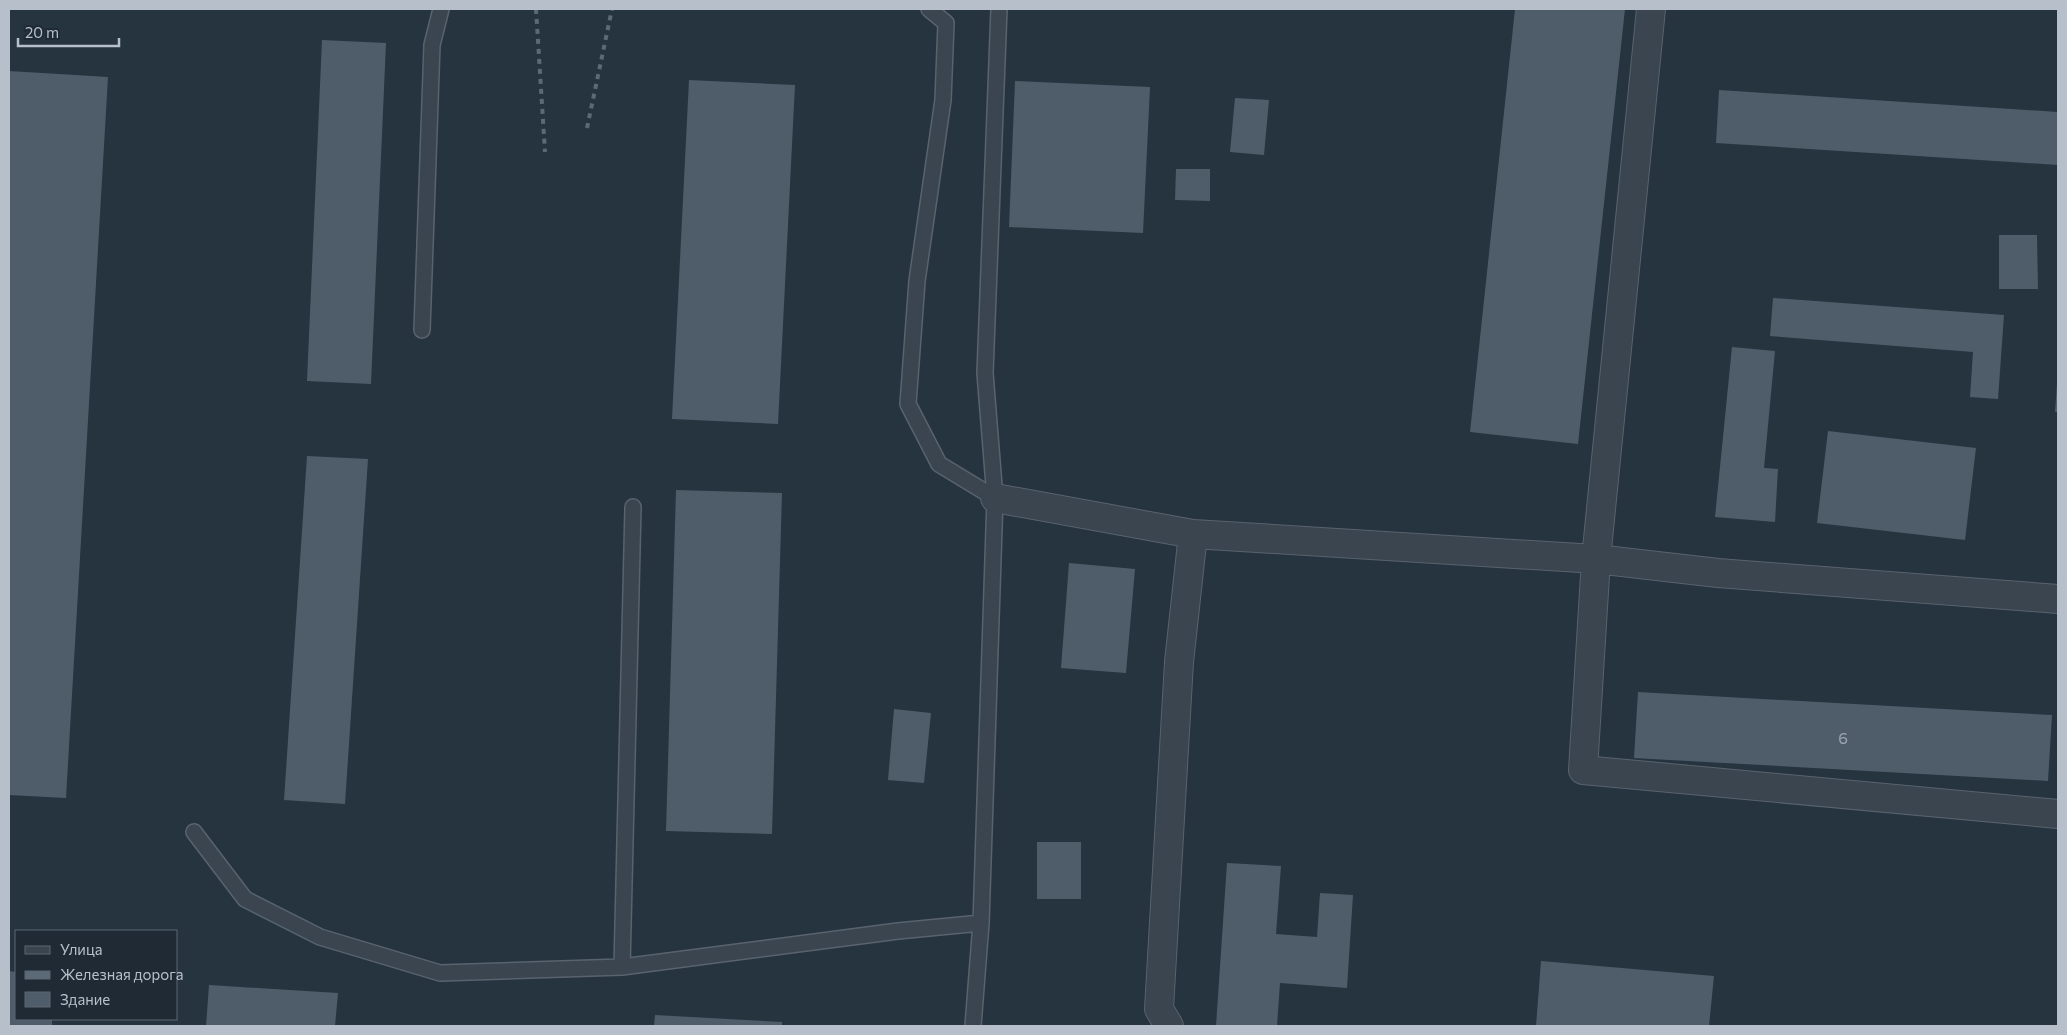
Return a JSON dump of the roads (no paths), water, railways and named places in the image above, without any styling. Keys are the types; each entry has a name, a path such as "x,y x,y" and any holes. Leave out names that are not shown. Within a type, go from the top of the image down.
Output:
{"street":[{"path":"1651,9 1596,559 1583,770 2058,814"},
{"path":"995,498 1193,534 1596,559 1718,574 2058,599"},
{"path":"1169,1026 1159,1008 1179,662 1193,534"}],"lane":[{"path":"422,330 432,45 441,9"},
{"path":"929,9 946,22 943,100 917,281 908,404 939,464 995,498"},
{"path":"973,1026 981,923 995,498 985,373 999,9"},
{"path":"622,967 633,507"},
{"path":"194,832 245,899 320,937 440,974 622,967 981,923"}],"railway":[{"path":"536,9 545,152"},
{"path":"587,128 612,9"}]}
